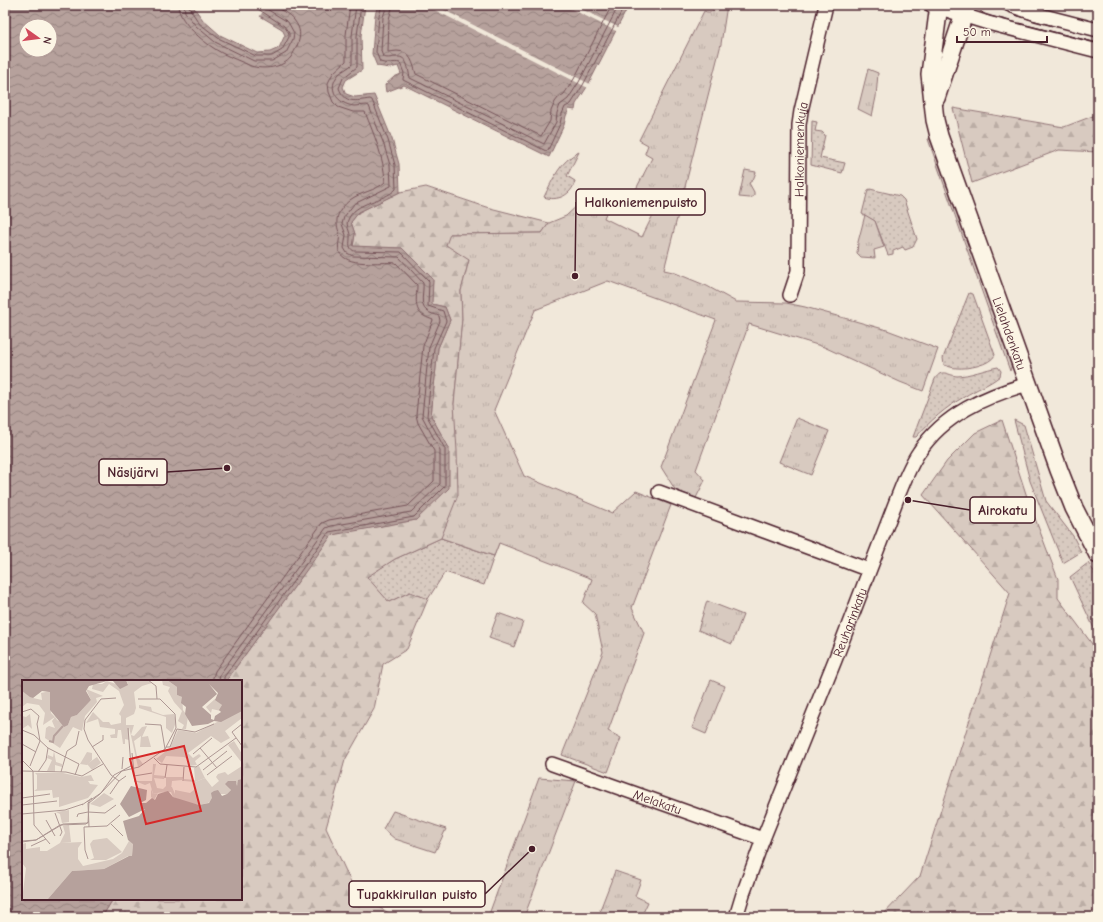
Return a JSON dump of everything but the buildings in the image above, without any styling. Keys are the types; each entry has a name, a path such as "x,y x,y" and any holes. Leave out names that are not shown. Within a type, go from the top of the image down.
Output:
{"main road":[{"name":"Lielahdenkatu","path":"937,6 930,74 933,108 939,136 1074,508 1098,555"},
{"name":"Lielahdenkatu","path":"933,108 941,79 965,10"}],"street":[{"name":"Halkoniemenkuja","path":"790,295 798,271 799,125 826,5"},
{"path":"1010,5 1036,14 1098,30"},
{"path":"937,6 965,10 988,23 1098,51"},
{"name":"Reuharinkatu","path":"736,917 763,839 909,470 928,439 946,421 967,408 995,395 1028,384"},
{"path":"659,492 869,570"},
{"name":"Melakatu","path":"552,764 763,839"}],"shaded area":[{"path":"1059,5 1098,5 1098,14"}],"green space":[{"path":"719,5 727,5 721,44 664,270 673,272 707,286 736,302 786,303 805,307 887,330 938,349 923,391 824,347 749,324 696,470 705,480 696,498 676,491 661,467 716,320 608,281 535,310 494,410 524,476 612,513 636,491 671,505 632,608 644,633 608,731 621,738 608,772 562,755 603,652 595,614 583,603 592,579 499,543 494,556 441,538 458,495 454,404 462,319 461,291 469,260 446,245 450,234 542,233 549,223 566,216 581,202 606,213 604,218 642,237 659,203 635,191 652,158 645,154 648,145 639,140 704,11 711,12"},
{"path":"868,69 878,73 876,97 872,116 858,109"},
{"path":"953,108 1064,127 1098,114 1098,152 1059,150 972,183"},
{"path":"812,121 817,122 815,131 822,132 825,135 820,158 845,163 842,173 811,165"},
{"path":"928,139 932,139 1012,364 1010,371"},
{"path":"579,152 567,176 575,181 571,190 559,198 554,199 544,197 562,165"},
{"path":"745,170 756,172 753,180 749,183 754,192 754,196 750,198 739,197"},
{"path":"426,187 486,207 549,223 542,233 450,234 469,260 461,291 462,319 454,404 499,543 494,556 441,538 395,559 367,577 389,602 410,592 428,599 407,649 383,664 374,709 345,760 326,828 357,895 396,917 102,917 112,900 242,900 242,680 227,680 332,534 416,520 449,448 431,416 438,348 450,320 445,307 431,304 433,279 402,248 353,247 355,234 351,222 359,212 400,192"},
{"path":"870,189 900,196 904,200 917,239 913,247 905,250 903,247 893,251 893,254 888,255 875,221 862,214 868,190"},
{"path":"865,215 875,221 884,247 874,250 875,258 861,257 857,253 858,242"},
{"path":"969,293 973,294 995,355 984,364 978,366 955,368 944,365 943,358"},
{"path":"998,367 1001,371 1000,376 951,405 916,437 913,437 935,379 940,374 945,373 961,376"},
{"path":"797,418 829,431 811,475 779,462"},
{"path":"1002,420 1028,500 1058,579 1058,598 1098,652 1098,917 881,917 920,876 1010,593 923,495 947,461 975,433"},
{"path":"1014,420 1024,425 1046,501 1073,536 1081,552 1063,563 1030,481"},
{"path":"441,538 494,556 484,585 445,572 428,599 410,592 389,602 366,577 395,559"},
{"path":"1088,563 1098,577 1098,637 1070,577"},
{"path":"707,601 743,615 732,644 698,630"},
{"path":"498,613 523,622 514,647 489,638"},
{"path":"711,680 725,686 706,734 692,728"},
{"path":"539,778 576,781 524,917 488,917"},
{"path":"393,811 446,829 435,852 395,839 383,829"},
{"path":"615,871 641,880 635,896 648,902 641,917 605,917 600,910"}],"water":[{"path":"5,5 192,5 203,20 220,35 257,53 270,52 279,48 285,35 282,29 245,5 365,5 361,36 362,70 346,80 343,87 346,94 355,97 374,95 392,139 399,164 400,192 359,212 351,222 355,234 353,246 402,248 433,279 432,304 445,307 450,320 438,348 431,416 449,448 449,488 416,520 332,535 227,680 22,680 22,900 112,900 102,917 5,917"},
{"path":"378,5 629,5 587,87 576,104 575,110 569,109 564,125 549,157 404,85 386,92 385,85 394,77 401,74 398,66 390,68 377,66 372,54 375,15"}],"pier":[{"path":"243,5 261,5 265,9 259,17"},
{"path":"425,5 434,5 590,84 588,88"},
{"path":"563,5 573,5 620,28 618,32"}],"tram line":[{"path":"972,5 986,15 1098,43"},
{"path":"992,5 1018,16 1057,27"}],"place":[{"name":"Halkoniemenpuisto","path":"575,276"},
{"name":"Näsijärvi","path":"227,468"},
{"name":"Airokatu","path":"908,500"},
{"name":"Tupakkirullan puisto","path":"532,849"}]}
